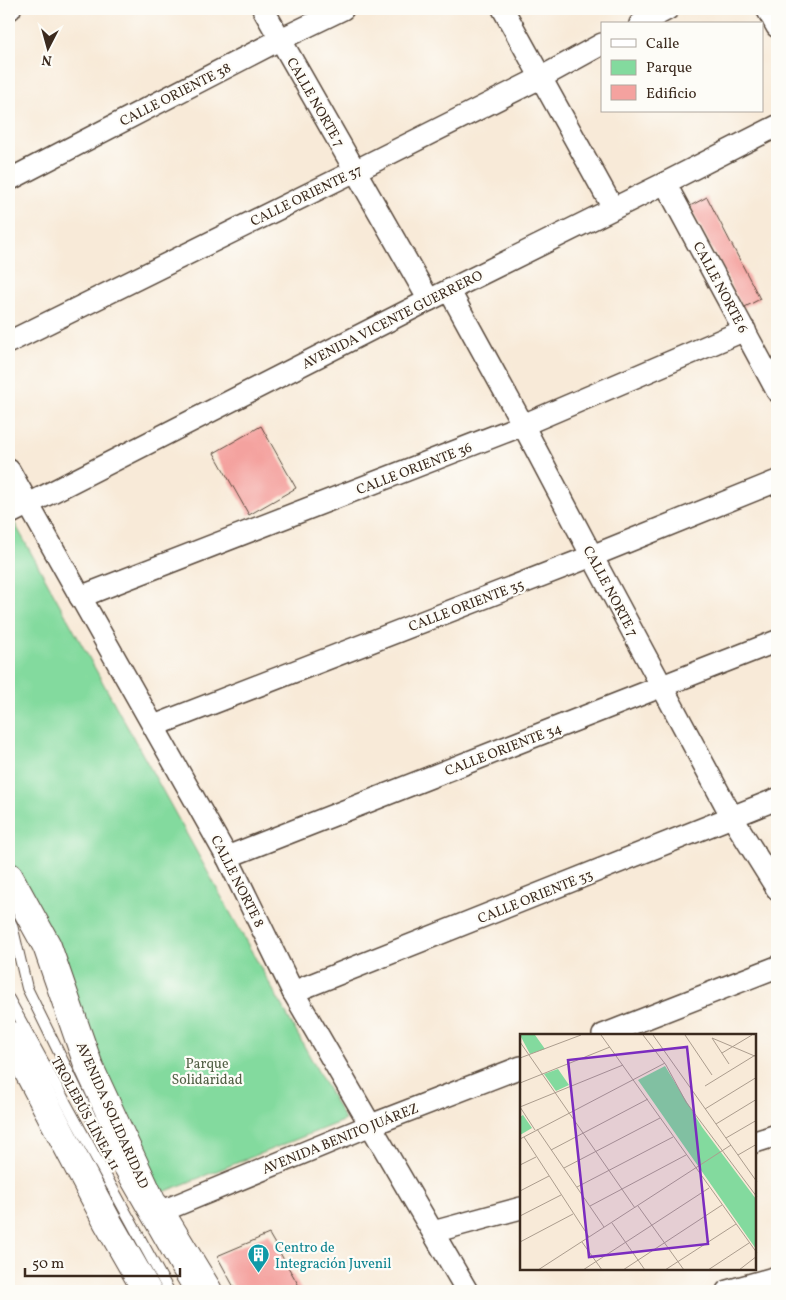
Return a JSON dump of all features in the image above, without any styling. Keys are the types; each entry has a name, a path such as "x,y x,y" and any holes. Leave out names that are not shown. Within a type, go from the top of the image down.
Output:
{"street":[{"name":"CALLE NORTE 7","path":"263,9 429,300"},
{"name":"CALLE ORIENTE 38","path":"9,180 342,9"},
{"path":"503,9 613,208"},
{"path":"644,22 668,9"},
{"path":"767,9 777,27"},
{"name":"CALLE ORIENTE 37","path":"9,342 355,171 542,77 601,45"},
{"name":"AVENIDA VICENTE GUERRERO","path":"9,514 429,300 613,208 776,130"},
{"name":"CALLE NORTE 6","path":"665,183 777,390"},
{"name":"CALLE NORTE 7","path":"449,290 524,425 732,817 777,889"},
{"name":"CALLE ORIENTE 36","path":"80,597 524,425 744,330"},
{"name":"CALLE NORTE 8","path":"9,470 227,857 293,992 467,1291"},
{"name":"CALLE ORIENTE 35","path":"154,726 592,556 777,481"},
{"name":"CALLE ORIENTE 34","path":"227,857 777,641"},
{"name":"CALLE ORIENTE 33","path":"293,992 777,799"},
{"name":"AVENIDA SOLIDARIDAD","path":"9,878 47,946 89,1067 152,1203 160,1212 208,1291"},
{"path":"606,1034 777,967"},
{"path":"9,1035 107,1221 147,1291"},
{"name":"AVENIDA BENITO JUÁREZ","path":"160,1212 371,1125 520,1067"},
{"path":"756,1142 777,1135"},
{"path":"433,1232 520,1208"},
{"path":"727,1291 777,1277"}],"lane":[{"name":"TROLEBÚS LÍNEA 11","path":"9,919 28,988 100,1136 189,1291"},
{"name":"TROLEBÚS LÍNEA 11","path":"9,999 169,1291"}],"green space":[{"name":"Parque Solidaridad","path":"9,513 345,1120 156,1195 9,869"}],"building":[{"path":"707,197 760,299 743,308 690,206"},
{"path":"261,426 296,488 249,515 214,453"},
{"name":"Centro de Integración Juvenil","path":"269,1234 302,1291 236,1291 217,1256"}],"place":[{"name":"Centro de Integración Juvenil","path":"259,1274"}]}
